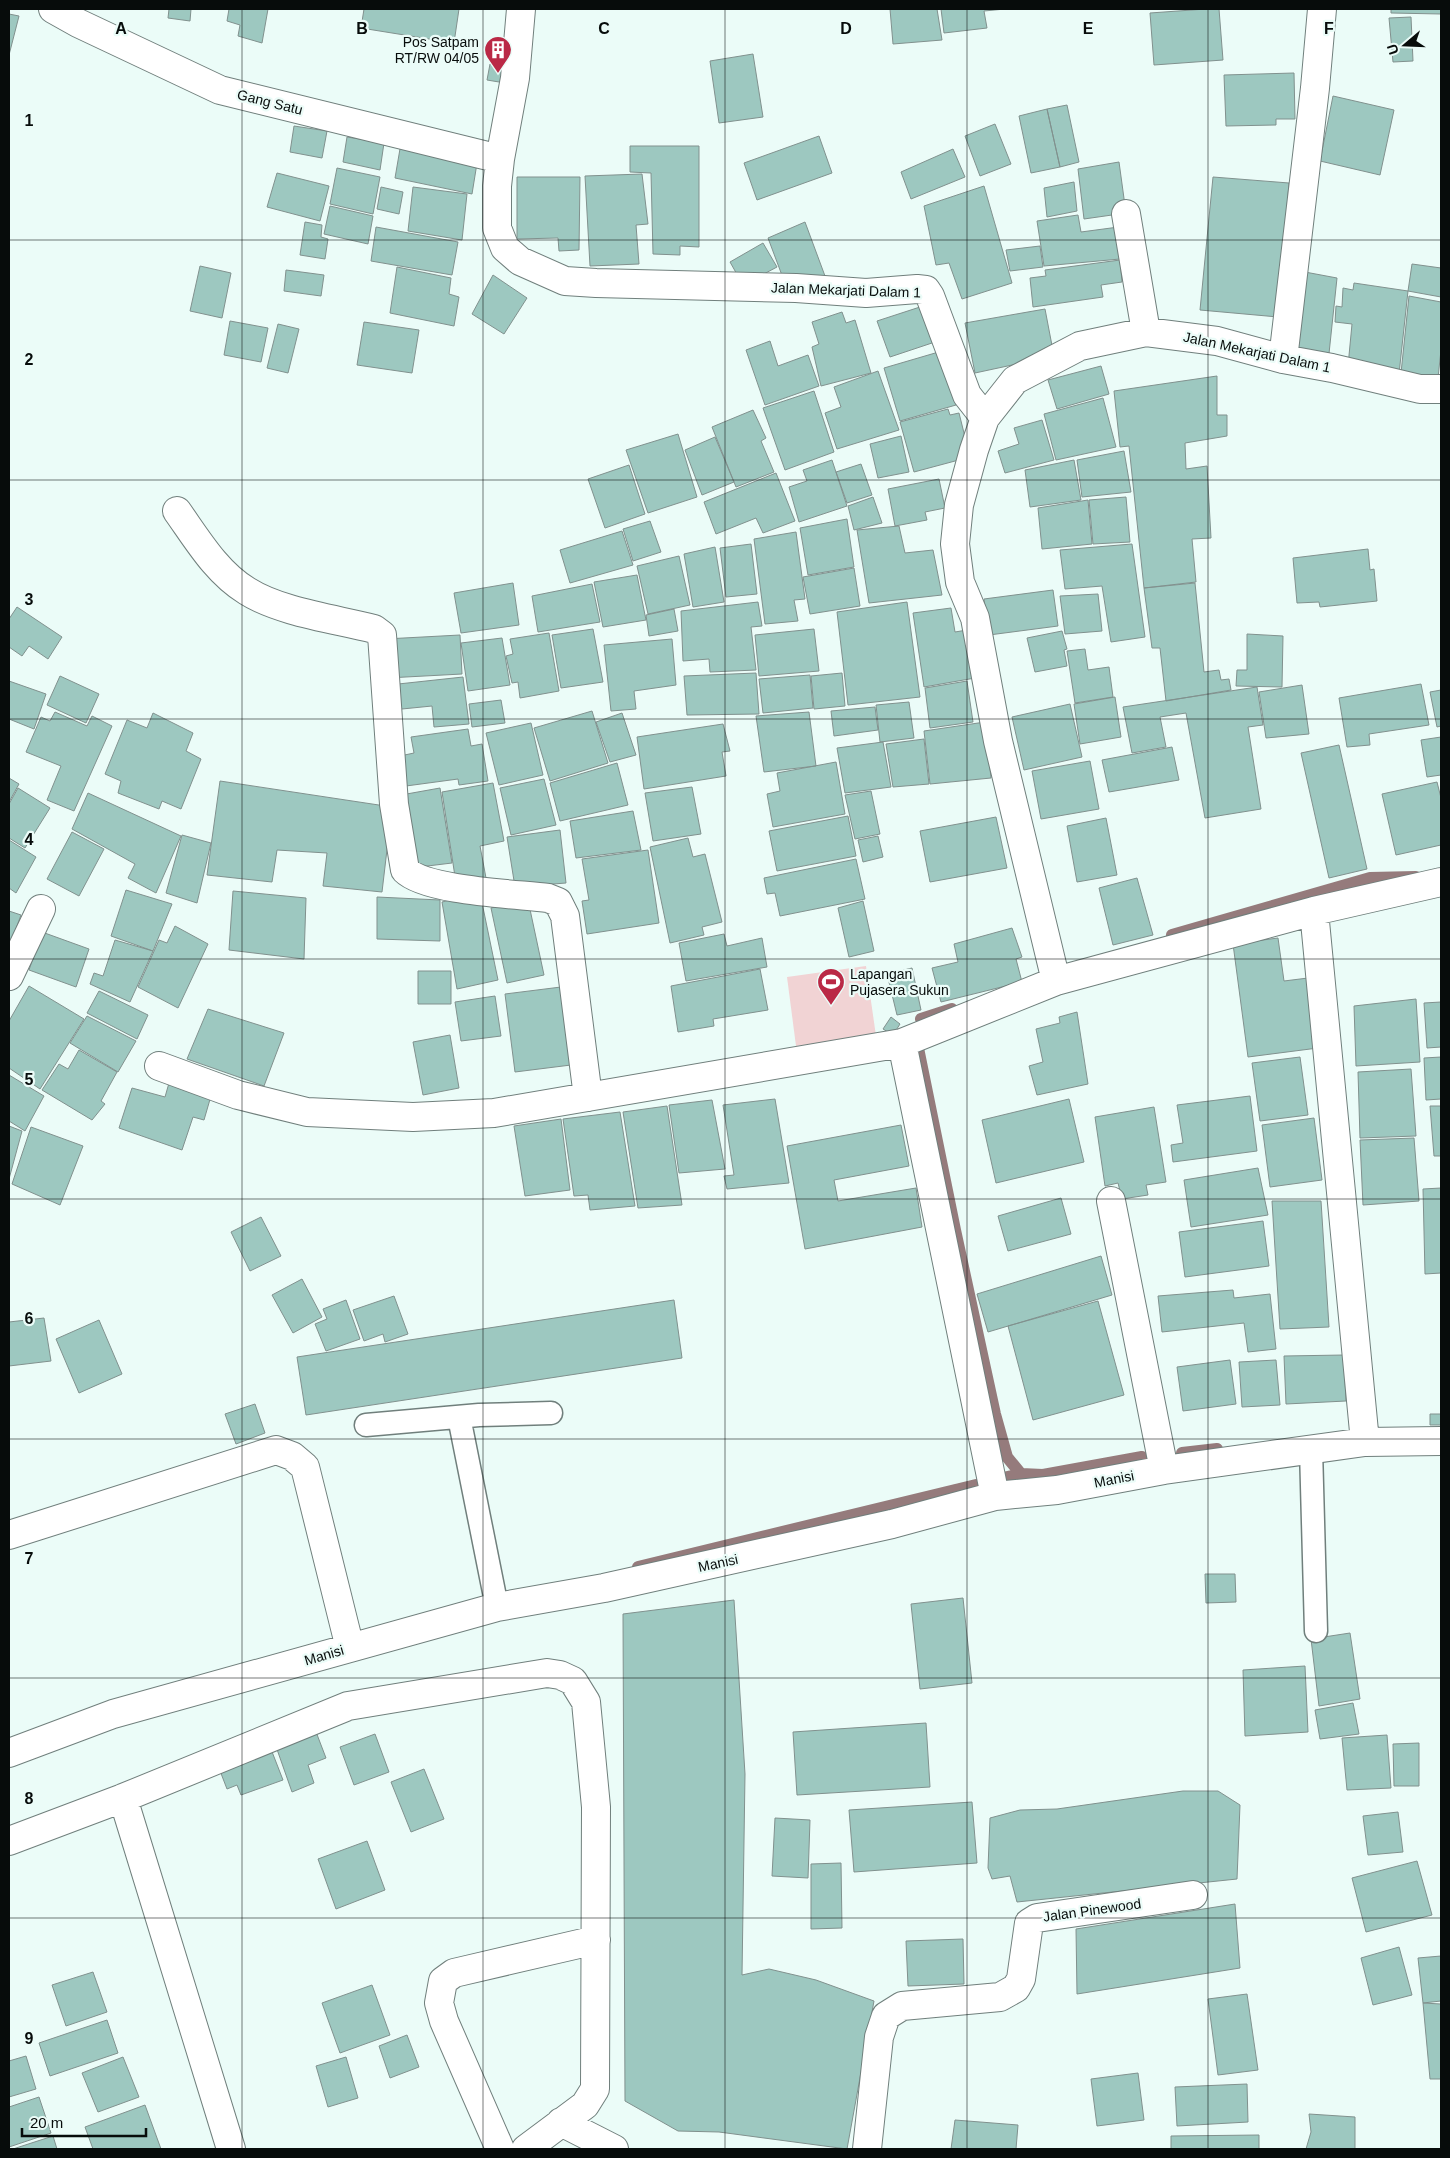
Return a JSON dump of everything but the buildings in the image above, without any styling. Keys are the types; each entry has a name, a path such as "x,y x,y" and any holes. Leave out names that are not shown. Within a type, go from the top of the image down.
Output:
{"street":[{"name":"Gang Satu","path":"53,9 78,23 220,90 500,159"},
{"name":"Jalan Mekarjati Dalam 1","path":"521,9 515,78 497,186 497,228 505,248 520,261 565,281 796,288 866,293 926,290 930,296 967,395 985,418 1015,380 1080,346 1146,332 1217,341 1282,359 1332,368 1420,389 1441,389"},
{"path":"1282,359 1315,88 1322,9"},
{"path":"1126,214 1146,332"},
{"path":"985,418 959,505 955,544 960,582 976,618 998,741 1056,982"},
{"path":"177,511 210,557 228,576 246,590 270,602 374,629 382,635 394,804 405,870 410,875 420,879 456,887 548,898 558,902 565,916 588,1097"},
{"path":"159,1066 238,1095 307,1112 413,1117 485,1114 902,1043 1056,982 1314,911 1441,882"},
{"path":"9,976 41,909"},
{"path":"1314,911 1365,1442"},
{"path":"902,1043 994,1496"},
{"path":"1111,1201 1164,1470"},
{"name":"Manisi","path":"9,1753 113,1714 497,1607 604,1588 883,1526 994,1496 1057,1490 1164,1470 1365,1442 1441,1441"},
{"path":"9,1535 276,1450 292,1456 305,1467 350,1648"},
{"path":"9,1841 123,1798 348,1706 547,1673 560,1675 573,1681 586,1702 596,1807 595,2089 585,2105 526,2149"},
{"path":"123,1798 231,2149"},
{"name":"Jalan Pinewood","path":"868,2149 879,2037 886,2016 902,2006 1000,1997 1016,1988 1021,1979 1030,1923 1037,1918 1192,1895"},
{"path":"500,2149 444,2021 439,2003 443,1981 454,1973 596,1940"},
{"path":"561,2122 614,2149"}],"lane":[{"path":"366,1425 459,1417 551,1413"},
{"path":"459,1417 497,1607"},
{"path":"1311,1449 1316,1631"}],"shaded area":[{"name":"Lapangan Pujasera Sukun","path":"866,966 876,1036 796,1046 787,977"}],"waterway":[{"path":"1172,935 1370,878 1416,877"},
{"path":"921,1019 952,1009"},
{"path":"918,1048 995,1414 1007,1457 1021,1474 1043,1475 1142,1457"},
{"path":"1182,1453 1217,1449"},
{"path":"1003,1478 1021,1474"},
{"path":"638,1567 976,1485"}],"place":[{"name":"Pos Satpam RT/RW 04/05","path":"498,74"},
{"name":"Lapangan Pujasera Sukun","path":"831,1006"}]}
